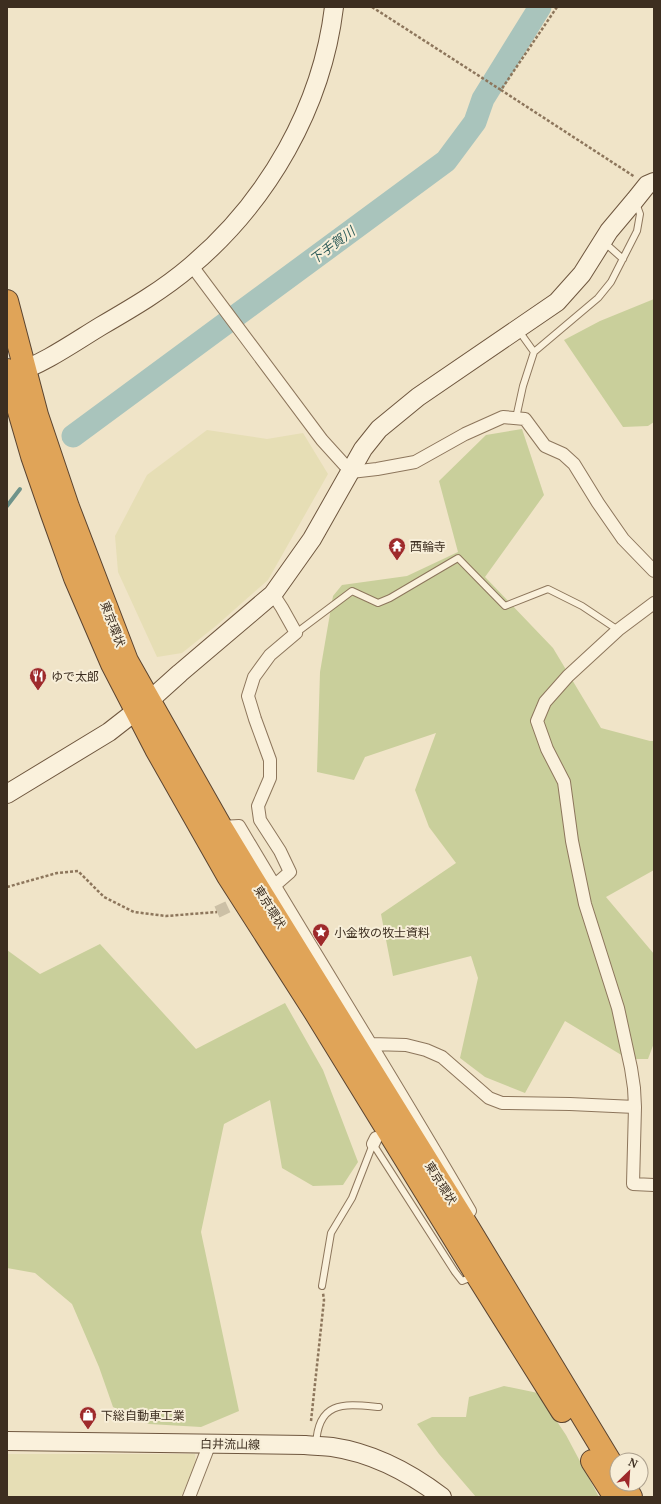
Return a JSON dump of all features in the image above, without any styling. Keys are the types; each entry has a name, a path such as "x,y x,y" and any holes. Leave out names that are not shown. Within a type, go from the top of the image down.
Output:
{"highway":[{"name":"東京環状","path":"7,302 13,372 37,415 68,507 143,705 156,749 228,876 322,1007 367,1064 467,1237 609,1460"},
{"name":"東京環状","path":"143,705 221,827 322,1007"},
{"name":"東京環状","path":"467,1237 476,1274 615,1497"}],"street":[{"path":"13,372 47,358 155,294 192,266 242,216 265,185 285,153 303,117 316,84 326,51 334,7"},
{"path":"7,794 109,732 143,705 273,594 312,539 363,449 379,429 418,397 557,302 582,274 603,242 635,200 650,184"},
{"path":"192,266 322,440 351,472"},
{"path":"351,472 415,462 465,434 503,417 525,419 545,446 563,454 574,464 622,539 654,571"},
{"path":"273,594 296,633 270,656 254,677 248,696 254,719 270,760 270,778 258,806 260,820 280,851 290,872 274,886"},
{"path":"654,603 618,630 568,676 545,702 537,721 547,749 564,782 572,841 585,904 618,1008 634,1088 633,1184 654,1185"},
{"path":"221,827 239,826 371,1044 394,1086 475,1218 467,1237"},
{"path":"371,1044 406,1045 426,1050 442,1057 489,1098 502,1103 635,1107"},
{"name":"白井流山線","path":"7,1441 210,1443 332,1447 352,1451 386,1462 409,1474 442,1497"},
{"path":"189,1497 210,1443"}],"lane":[{"path":"516,418 523,386 534,352 598,298 611,282 637,231 640,214 635,200"},
{"path":"603,242 623,259"},
{"path":"518,330 534,352"},
{"path":"296,633 352,591 378,603 390,598 458,558 505,606 548,589 582,606 618,630"},
{"path":"322,1286 331,1233 352,1198 375,1141 455,1272 462,1281 467,1280 476,1274"},
{"path":"312,1446 321,1420 328,1411 339,1406 352,1404 379,1407"}],"path":[{"path":"372,7 481,78 650,184"},
{"path":"501,90 557,7"},
{"path":"7,886 57,873 78,871 104,897 134,912 166,916 217,912"},
{"path":"312,1446 324,1300 322,1286"}],"shaded area":[{"path":"207,430 267,439 303,433 328,474 268,580 217,625 182,653 157,657 118,572 115,536 147,475"},
{"path":"7,1454 195,1454 196,1463 181,1497 7,1497"}],"green space":[{"path":"654,299 654,422 648,426 623,427 564,340 600,321"},
{"path":"522,429 544,495 485,577 553,648 601,728 654,741 654,870 606,897 654,954 654,1043 648,1059 628,1059 565,1021 525,1093 485,1077 460,1058 478,978 471,956 393,976 381,914 456,863 429,827 415,790 436,733 365,757 354,780 317,772 320,672 333,596 342,585 407,576 458,552 439,481 486,435"},
{"path":"100,944 196,1049 285,1003 323,1070 358,1162 343,1185 313,1186 282,1168 270,1100 224,1124 201,1232 239,1411 201,1427 149,1424 113,1407 99,1367 72,1304 35,1273 7,1268 7,950 40,974"},
{"path":"504,1386 538,1393 566,1435 599,1497 476,1497 439,1454 417,1424 432,1417 466,1417 469,1397"}],"waterway":[{"name":"下手賀川","path":"73,436 446,161 475,122 483,99 540,7"},
{"name":"下手賀川","path":"7,506 20,489"}],"tunnel":[{"path":"217,912 247,898"}],"place":[{"name":"西輪寺","path":"397,561"},
{"name":"ゆで太郎","path":"38,691"},
{"name":"小金牧の牧士資料","path":"321,947"},
{"name":"下総自動車工業","path":"88,1430"}]}
